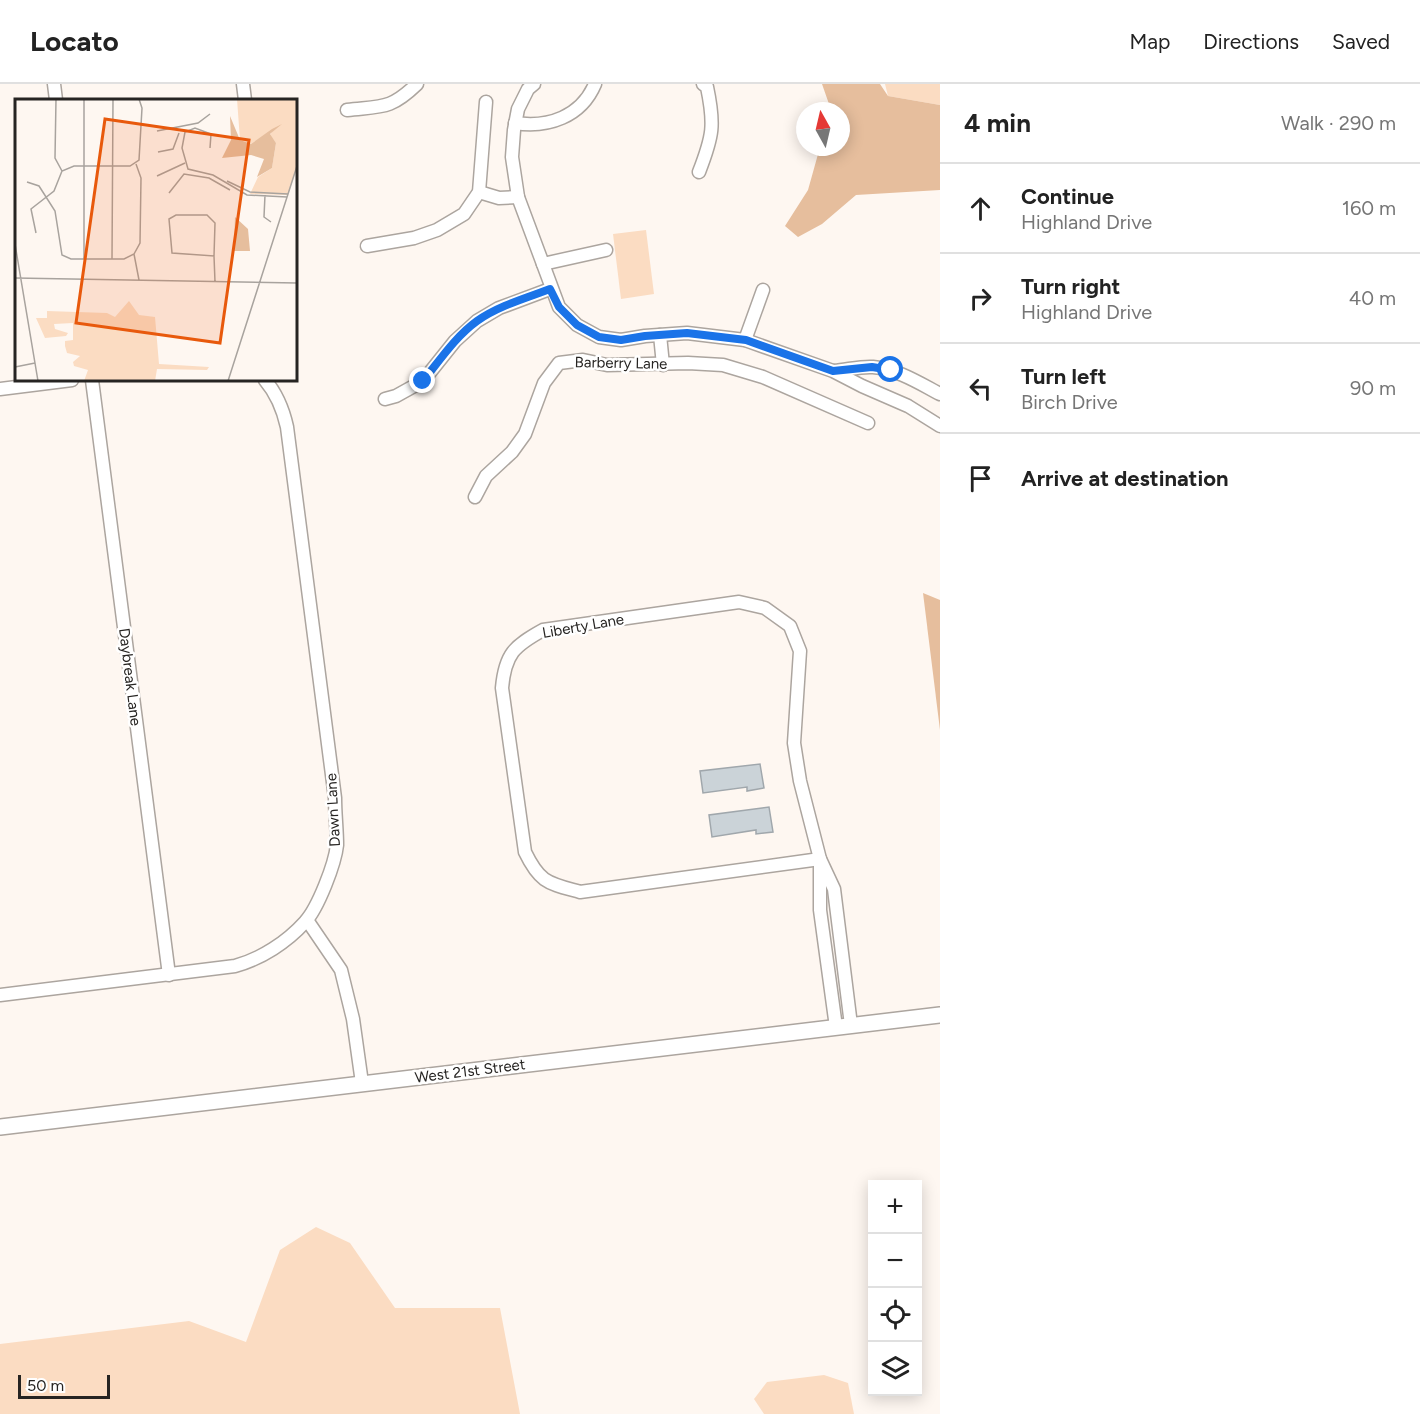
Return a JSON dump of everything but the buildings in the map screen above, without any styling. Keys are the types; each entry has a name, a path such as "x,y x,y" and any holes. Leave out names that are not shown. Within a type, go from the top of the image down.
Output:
{"street":[{"path":"54,84 56,99"},
{"path":"243,84 245,99"},
{"path":"347,110 389,105 402,98 417,84"},
{"path":"534,84 528,89 518,109 515,123 512,157 518,196 550,289 559,307 577,325 599,337 621,340 687,333 746,340 833,371 908,406 940,426"},
{"path":"515,123 545,124 559,120 573,113 584,103 595,84"},
{"path":"699,171 709,145 713,117 705,86"},
{"path":"367,246 414,238 437,230 464,214 479,192 486,102"},
{"path":"479,192 499,198 518,196"},
{"path":"543,264 606,250"},
{"path":"385,399 396,396 423,381 455,341 477,321 499,308 550,289"},
{"path":"746,340 763,290"},
{"path":"660,335 663,365"},
{"name":"Barberry Lane","path":"475,497 486,476 512,452 525,434 544,384 559,363 583,360 607,365 723,365 763,377 868,423"},
{"path":"833,371 872,367 891,370 940,394"},
{"path":"0,389 64,381"},
{"name":"Daybreak Lane","path":"92,381 169,975"},
{"name":"Dawn Lane","path":"0,995 169,975 250,962 291,936 307,920 327,880 337,846 335,798 287,427 284,411 266,381"},
{"name":"Liberty Lane","path":"820,859 580,892 549,884 534,871 525,852 502,688 504,666 520,642 543,630 739,602 765,608 790,626 800,651 794,743 800,781 820,859 834,889 843,1026"},
{"path":"307,920 341,970 353,1019 362,1083"},
{"name":"West 21st Street","path":"0,1127 940,1015"}],"shaded area":[{"path":"822,84 880,84 888,96 940,105 940,190 856,195 822,224 798,237 785,226 808,190 817,156 850,156 850,102 828,102"},
{"path":"885,84 940,84 940,105 888,96"},
{"path":"646,230 654,294 621,299 613,234"},
{"path":"923,593 940,600 940,730"},
{"path":"316,1227 350,1243 395,1308 500,1308 520,1414 0,1414 0,1344 189,1321 246,1342 280,1250"},
{"path":"824,1375 848,1383 854,1414 764,1414 754,1399 767,1382"}],"route":[{"path":"423,381 455,341 477,321 499,308 550,289 559,307 577,325 599,337 621,340 687,333 746,340 833,371 872,367 891,370"}]}
